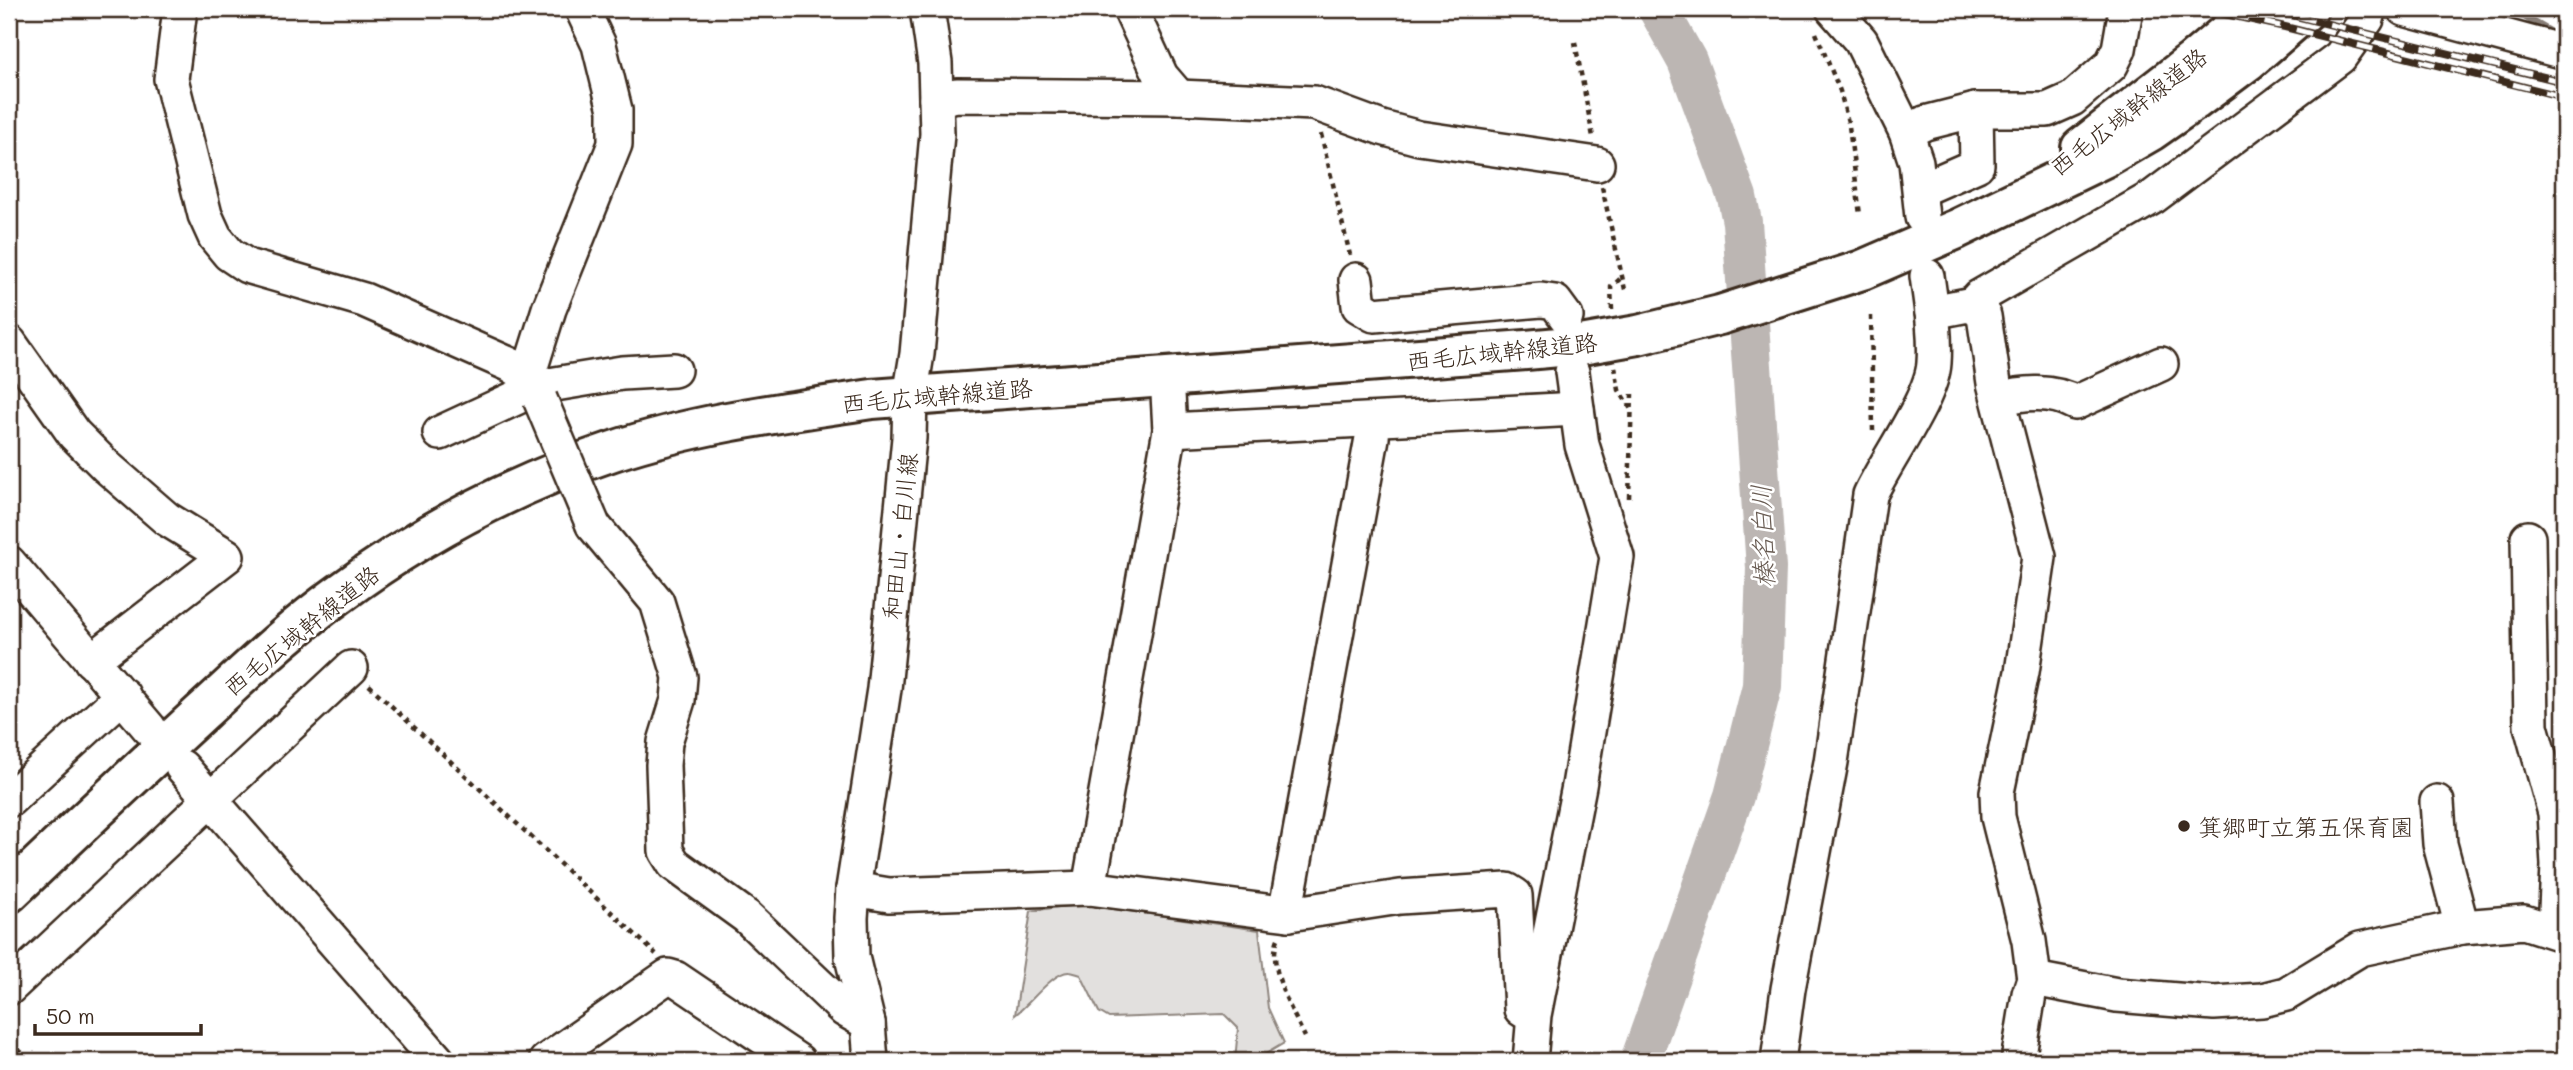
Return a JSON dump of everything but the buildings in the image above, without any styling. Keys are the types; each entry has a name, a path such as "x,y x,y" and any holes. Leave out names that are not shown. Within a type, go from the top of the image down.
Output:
{"main road":[{"name":"西毛広域幹線道路","path":"1997,208 2075,153 2255,9"},
{"name":"西毛広域幹線道路","path":"9,893 274,646 337,595 394,556 478,507 545,476 614,451 709,425 801,408 1167,376 1581,345 1625,324 1720,315 1862,270 1937,238 2105,157 2151,131 2249,60 2308,9"}],"street":[{"path":"180,9 171,79 205,215 215,237 229,254 247,266 364,300 511,365 534,388 593,525 657,602 680,677 678,700 665,742 663,765 666,851 674,864 747,917 845,1010 868,1023"},
{"path":"534,388 549,309 615,144 615,110 599,44 582,9"},
{"name":"和田山・白川線","path":"871,1061 868,1023 852,957 851,918 853,889 884,689 936,146 935,63 927,9"},
{"path":"1130,9 1161,76 1179,97"},
{"path":"1906,132 1925,123 1976,110 2046,110 2073,99 2111,65 2119,49 2126,9"},
{"path":"1932,312 1973,304 1979,297 2154,197 2340,57 2367,19 2370,9"},
{"path":"2404,9 2564,52"},
{"path":"1823,16 1861,41 1906,132 1916,162 1921,203 1977,165 1976,110"},
{"path":"936,99 957,95 1179,97 1314,103 1382,128 1419,138 1597,164"},
{"path":"1778,1061 1788,989 1831,762 1870,495 1879,474 1926,395 1934,365 1932,312 1927,276"},
{"path":"1356,280 1359,306 1374,315 1541,300 1555,302 1566,317"},
{"path":"1973,304 1984,316 1998,399 2039,557 2022,672 1997,792 1998,817 2029,941 2034,979 2018,1061"},
{"path":"9,342 75,434 107,467 167,519 227,556 99,654"},
{"path":"1998,399 2011,395 2056,394 2076,403 2161,364"},
{"path":"440,433 534,388 580,378 674,370"},
{"path":"1530,1061 1534,1015 1579,786 1617,557 1582,445 1572,372"},
{"path":"1089,888 1170,430 1167,376"},
{"path":"1170,430 1577,409"},
{"path":"1289,914 1288,898 1372,438 1373,420"},
{"path":"2034,979 2116,995 2214,1003 2262,1000 2286,994 2360,949 2462,927 2524,922 2560,933 2555,813 2531,726 2528,537"},
{"path":"9,563 99,654 123,695 149,728"},
{"path":"9,988 351,668"},
{"path":"9,800 123,695"},
{"path":"182,767 216,792 438,1061"},
{"path":"2437,802 2440,844 2462,927"},
{"path":"853,889 889,895 1089,888 1289,914 1400,897 1507,890 1515,895 1521,1009 1534,1015"},
{"path":"546,1061 668,976 675,978 798,1061"}],"path":[{"path":"1823,16 1823,53 1840,91 1849,126 1860,215"},
{"path":"1575,42 1597,164 1626,294"},
{"path":"1314,103 1356,280"},
{"path":"1622,277 1611,287 1625,324"},
{"path":"1871,316 1874,434"},
{"path":"1615,366 1619,390 1632,411"},
{"path":"1629,501 1632,394"},
{"path":"351,668 660,958 668,976"},
{"path":"1289,914 1275,946 1277,972 1305,1037"},
{"path":"9,1045 33,1061"}],"shaded area":[{"path":"1081,904 1259,930 1268,1008 1284,1043 1254,1061 1235,1061 1238,1028 1224,1014 1109,1018 1099,1012 1081,975 1070,972 1056,977 1015,1015 1031,911"}],"waterway":[{"name":"榛名白川","path":"1640,1061 1734,796 1762,686 1766,568 1742,222 1737,197 1687,61 1658,9"},
{"path":"2496,9 2525,17 2556,35"}],"railway":[{"path":"2202,9 2285,27 2564,97"},
{"path":"2267,9 2564,82"}],"place":[{"name":"箕郷町立第五保育園","path":"2184,826"}]}
